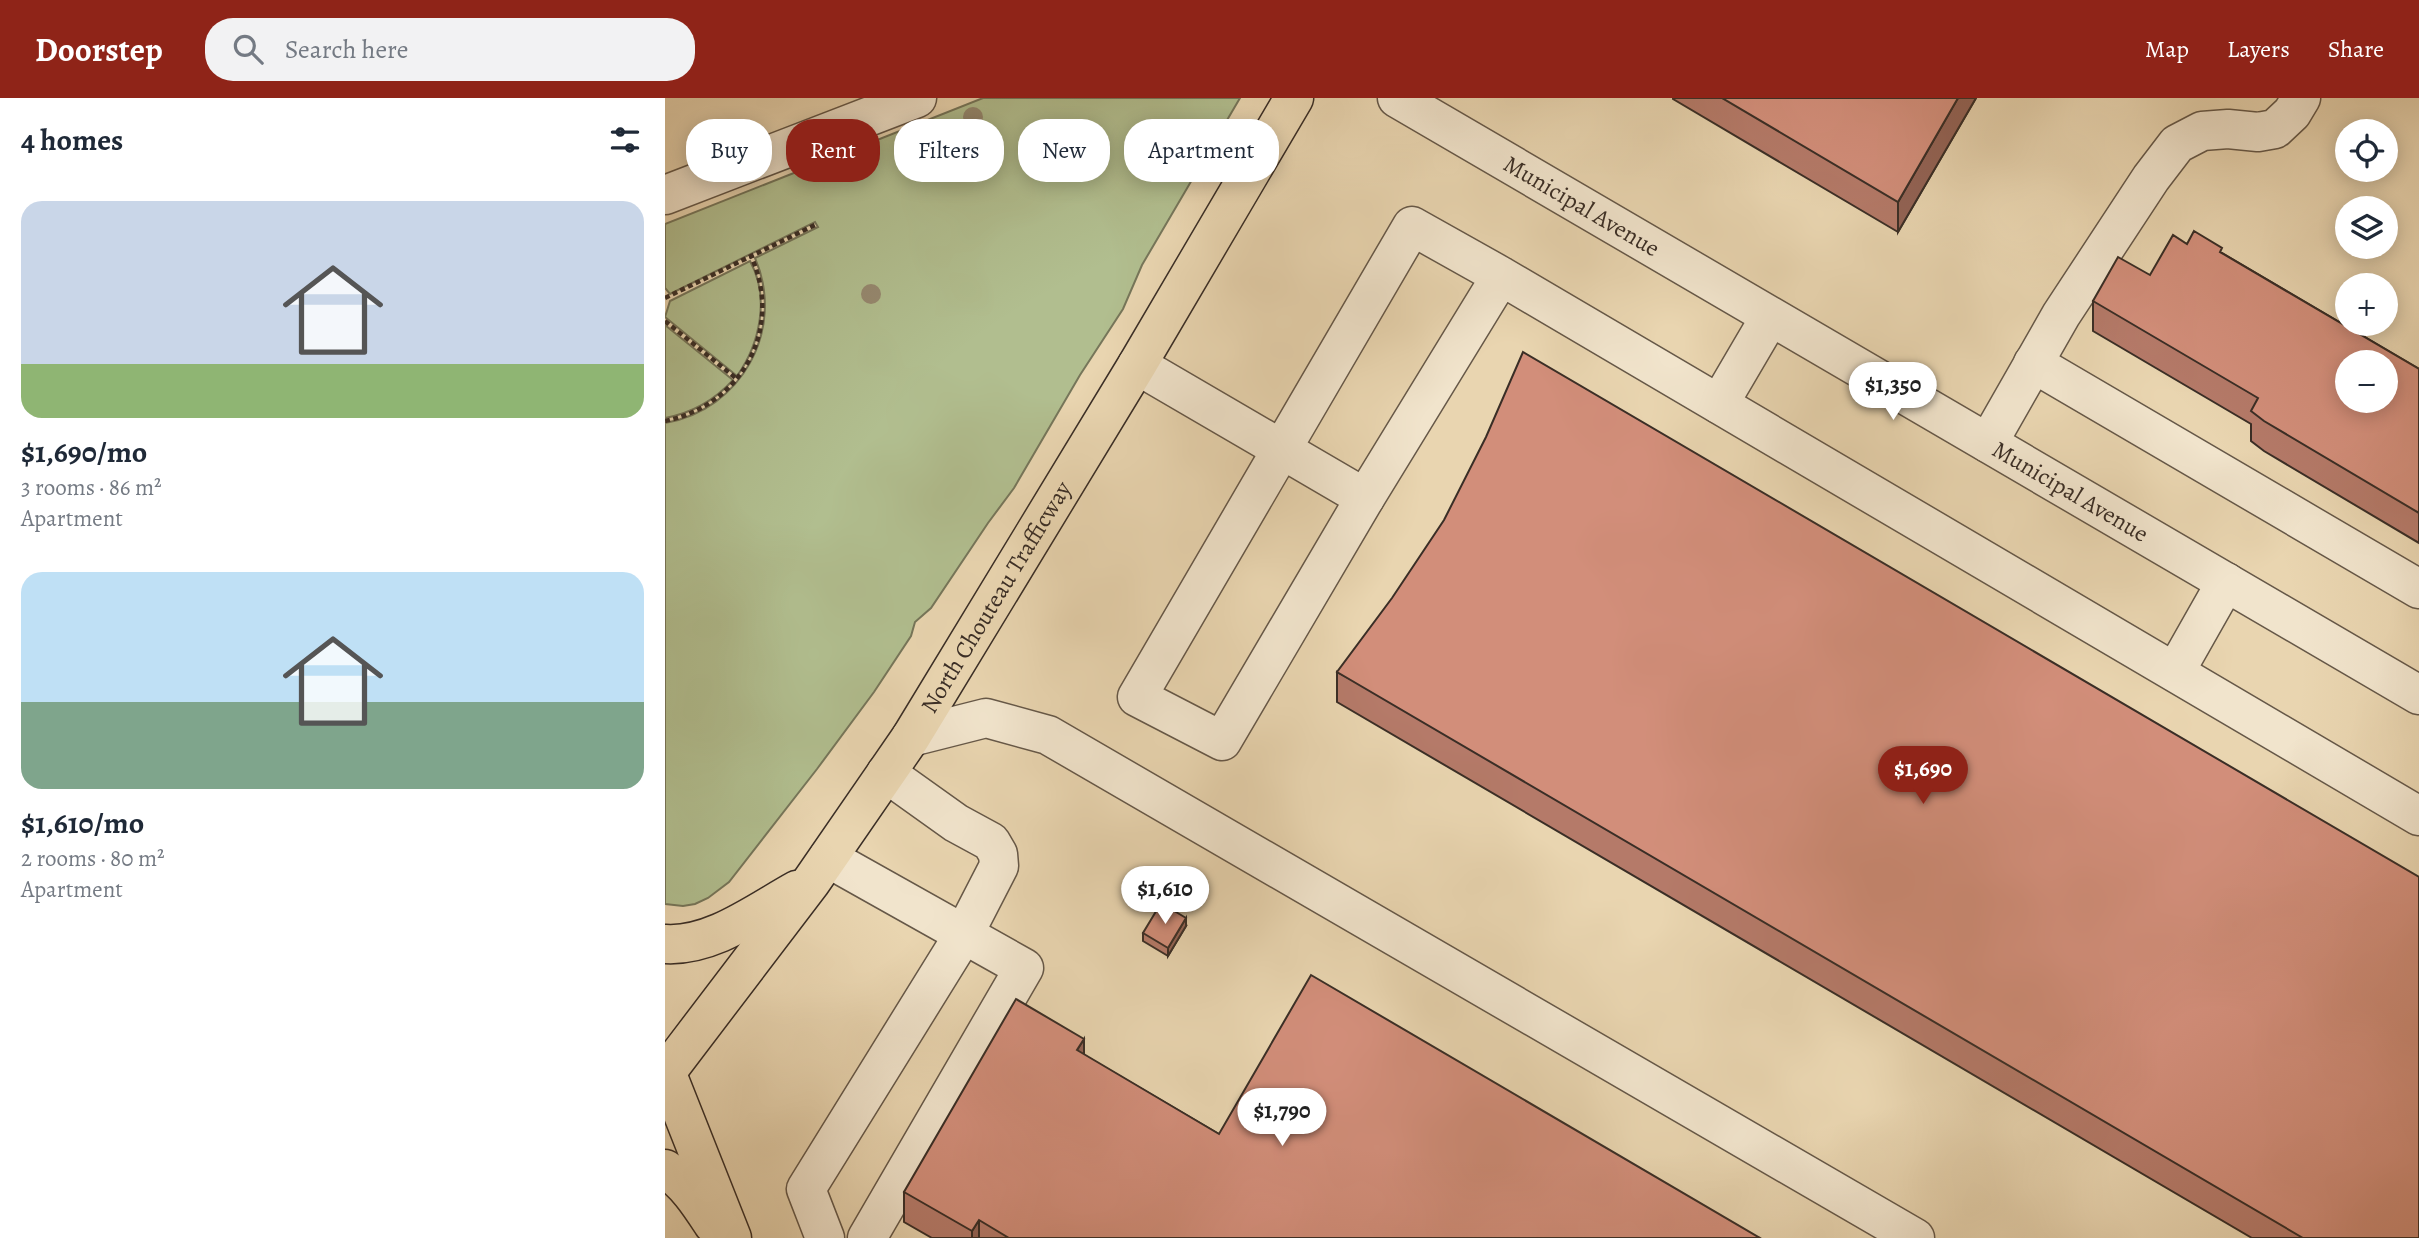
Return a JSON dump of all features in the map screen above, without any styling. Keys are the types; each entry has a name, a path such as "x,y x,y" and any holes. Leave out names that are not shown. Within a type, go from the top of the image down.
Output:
{"main road":[{"name":"North Chouteau Trafficway","path":"665,1071 819,870 911,737 1294,98"},
{"path":"665,944 698,941 722,932 819,870"},
{"path":"665,1071 732,1238"},
{"path":"665,1168 675,1175 700,1203 721,1238"}],"street":[{"path":"665,195 917,98"},
{"name":"Municipal Avenue","path":"1397,98 2419,695"},
{"path":"1988,443 2076,292 2151,178 2177,144 2201,131 2228,129 2258,132 2275,129 2292,113 2301,98"},
{"path":"1501,276 1365,498 1222,741 1137,697 1412,226 1501,276 2419,816"},
{"path":"1719,404 1770,317"},
{"path":"2033,363 2419,589"},
{"path":"1136,365 1365,498"},
{"path":"2175,673 2226,582"},
{"path":"911,737 986,718 1048,735 1915,1238"},
{"path":"825,1238 806,1189 964,934 999,866 999,854 991,842 956,823 886,773"},
{"path":"819,870 964,934 1024,968 868,1237"}],"path":[{"path":"665,298 817,224"},
{"path":"665,421 687,415 726,391 753,354 762,321 761,286 751,256"},
{"path":"665,321 737,379"}],"green space":[{"path":"983,98 1240,98 1228,119 1124,119 1124,182 1191,182 1142,265 1123,309 1080,375 1014,488 931,608 915,622 911,636 874,692 817,769 729,882 695,904 665,904 665,423 692,415 715,402 735,384 750,363 760,338 765,312 763,285 755,258 818,227 815,222 670,294 665,288 665,224 786,176 786,182 880,182 880,139 894,133 894,182 1004,182 1004,119 930,119"},
{"path":"750,261 760,290 760,320 752,350 737,376 665,317 670,301"},
{"path":"665,325 733,380 702,405 665,418"}],"building":[{"path":"1722,98 1958,98 1898,202"},
{"path":"2194,231 2222,248 2220,252 2335,320 2335,336 2363,336 2387,350 2335,350 2335,413 2398,413 2398,357 2419,369 2419,513 2264,421 2251,411 2258,398 2093,301 2118,257 2150,275 2173,235 2187,244"},
{"path":"1523,352 2419,877 2419,1238 2303,1238 1337,672 1392,598 1444,520 1486,437"},
{"path":"1161,903 1186,918 1168,948 1143,933"},
{"path":"1311,975 1760,1238 1009,1238 979,1220 972,1231 904,1192 1016,999 1084,1039 1077,1050 1219,1134"}]}
